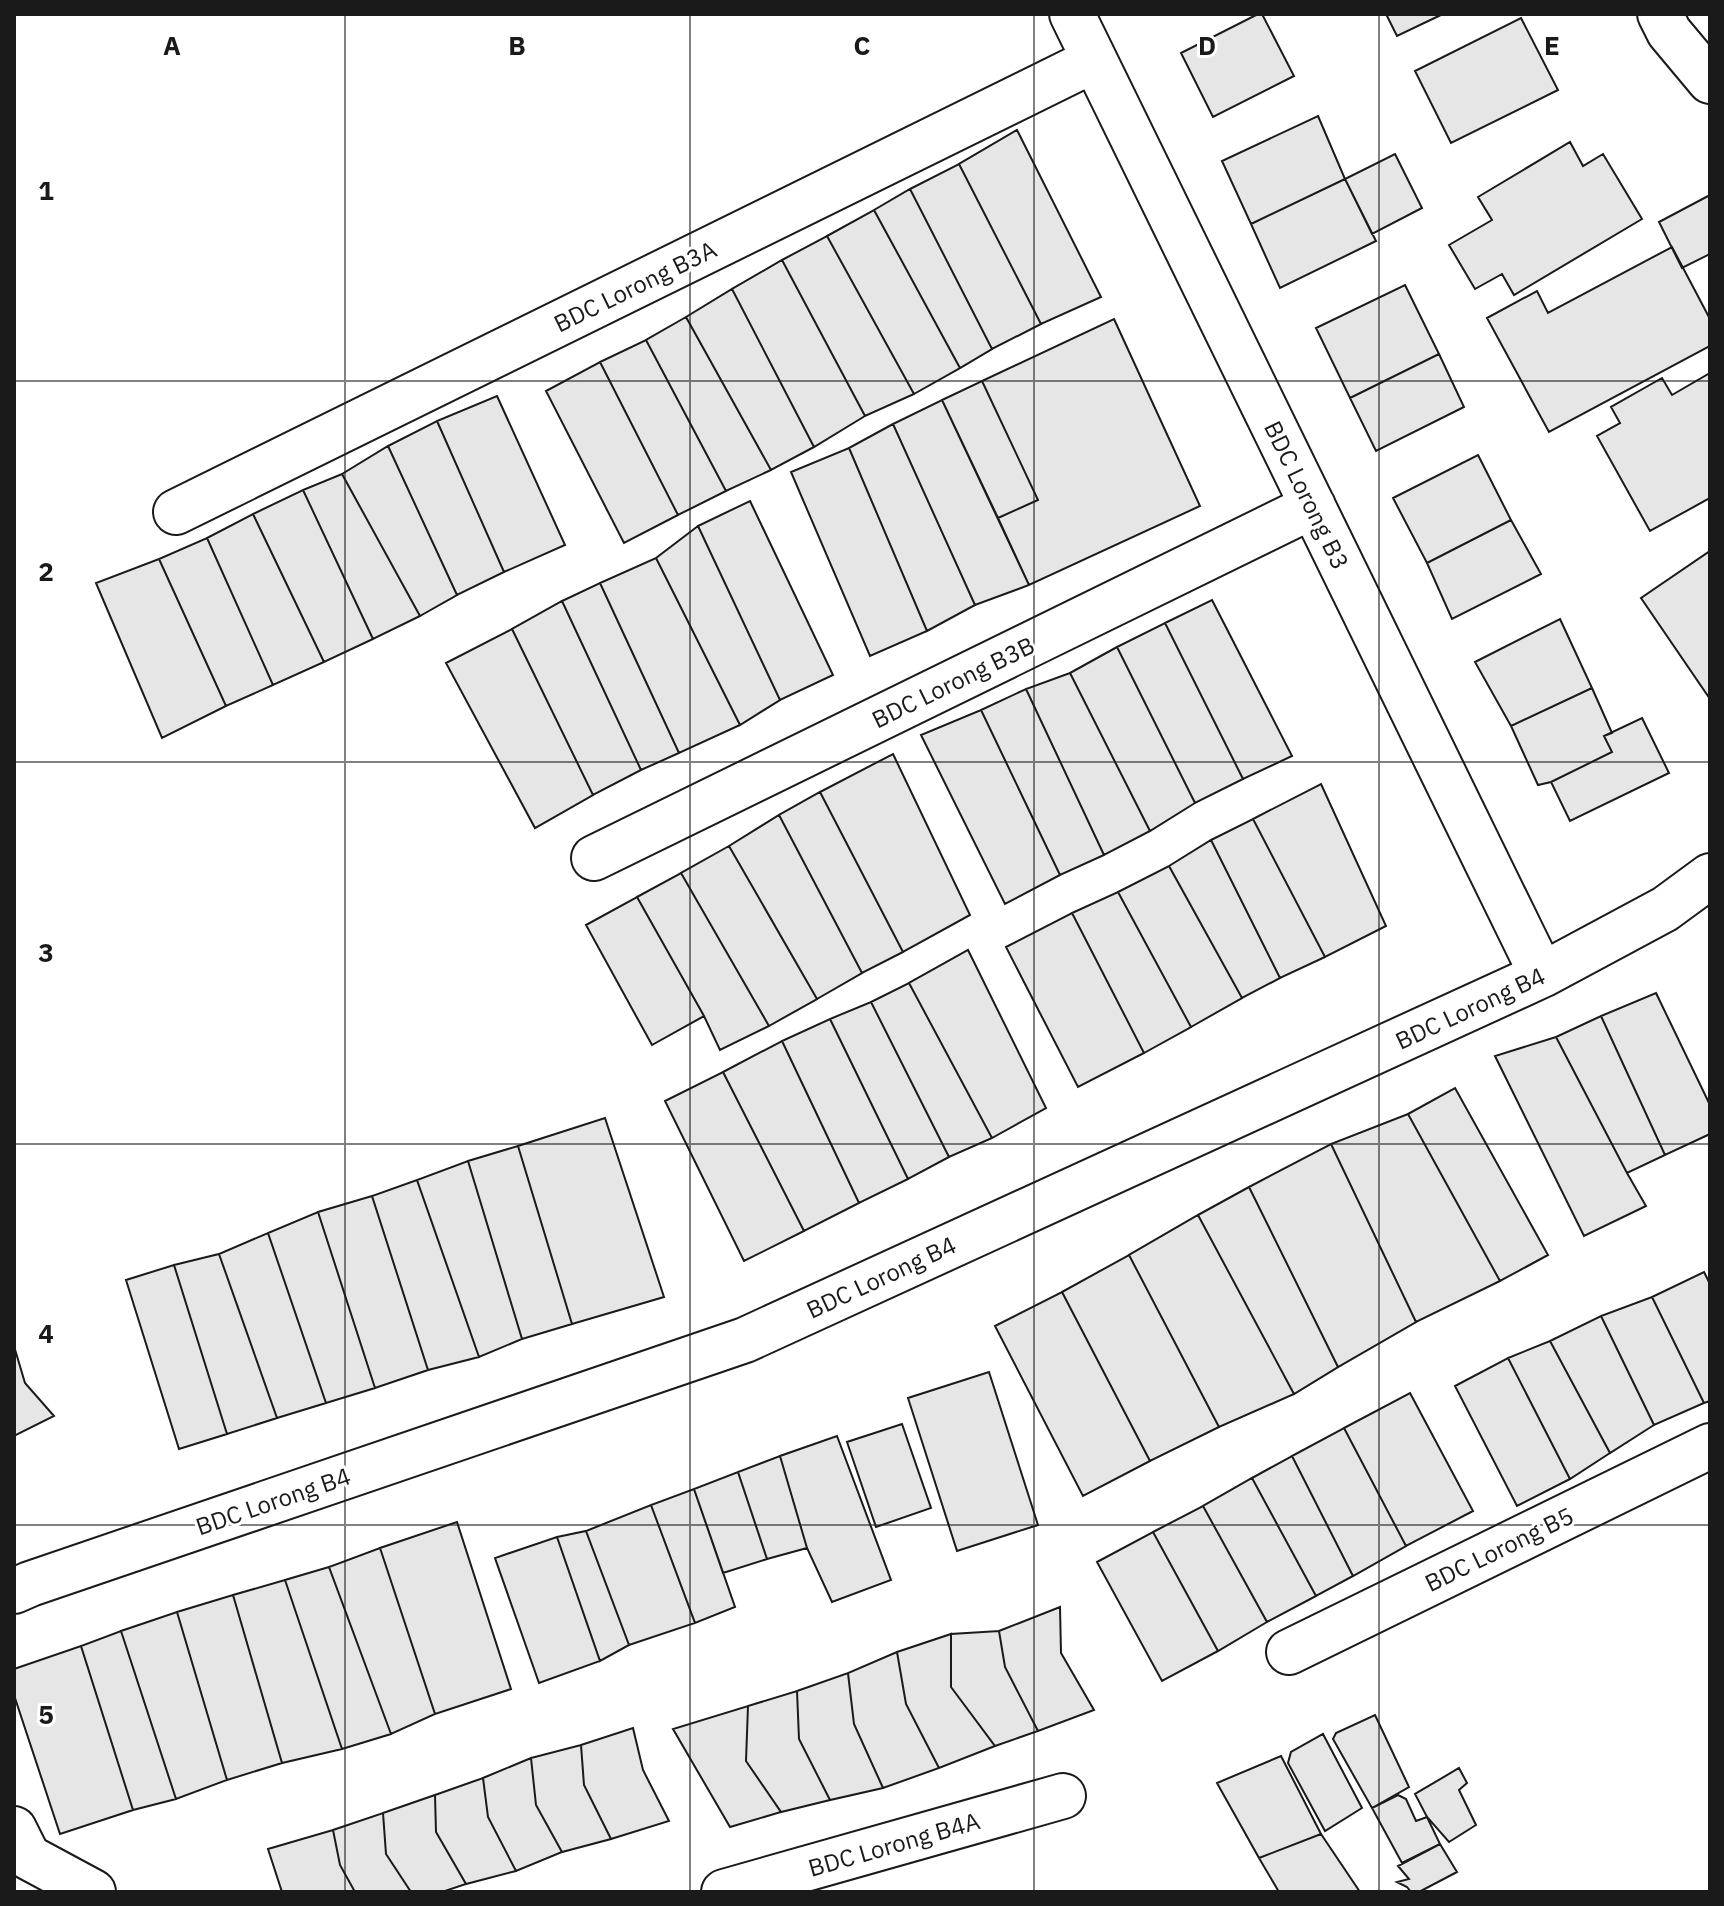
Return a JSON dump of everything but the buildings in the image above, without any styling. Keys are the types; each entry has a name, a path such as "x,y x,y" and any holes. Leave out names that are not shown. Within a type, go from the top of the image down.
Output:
{"street":[{"name":"BDC Lorong B3","path":"1072,14 1542,975"},
{"path":"1660,14 1669,32 1710,81"},
{"name":"BDC Lorong B3A","path":"176,512 1094,60"},
{"name":"BDC Lorong B3B","path":"594,858 1313,506"},
{"name":"BDC Lorong B4","path":"14,1591 745,1340 1542,975 1665,909 1710,876"},
{"name":"BDC Lorong B5","path":"1289,1652 1710,1446"},
{"name":"BDC Lorong B4A","path":"724,1892 1063,1796"},
{"path":"14,1829 28,1857 93,1892"}]}
